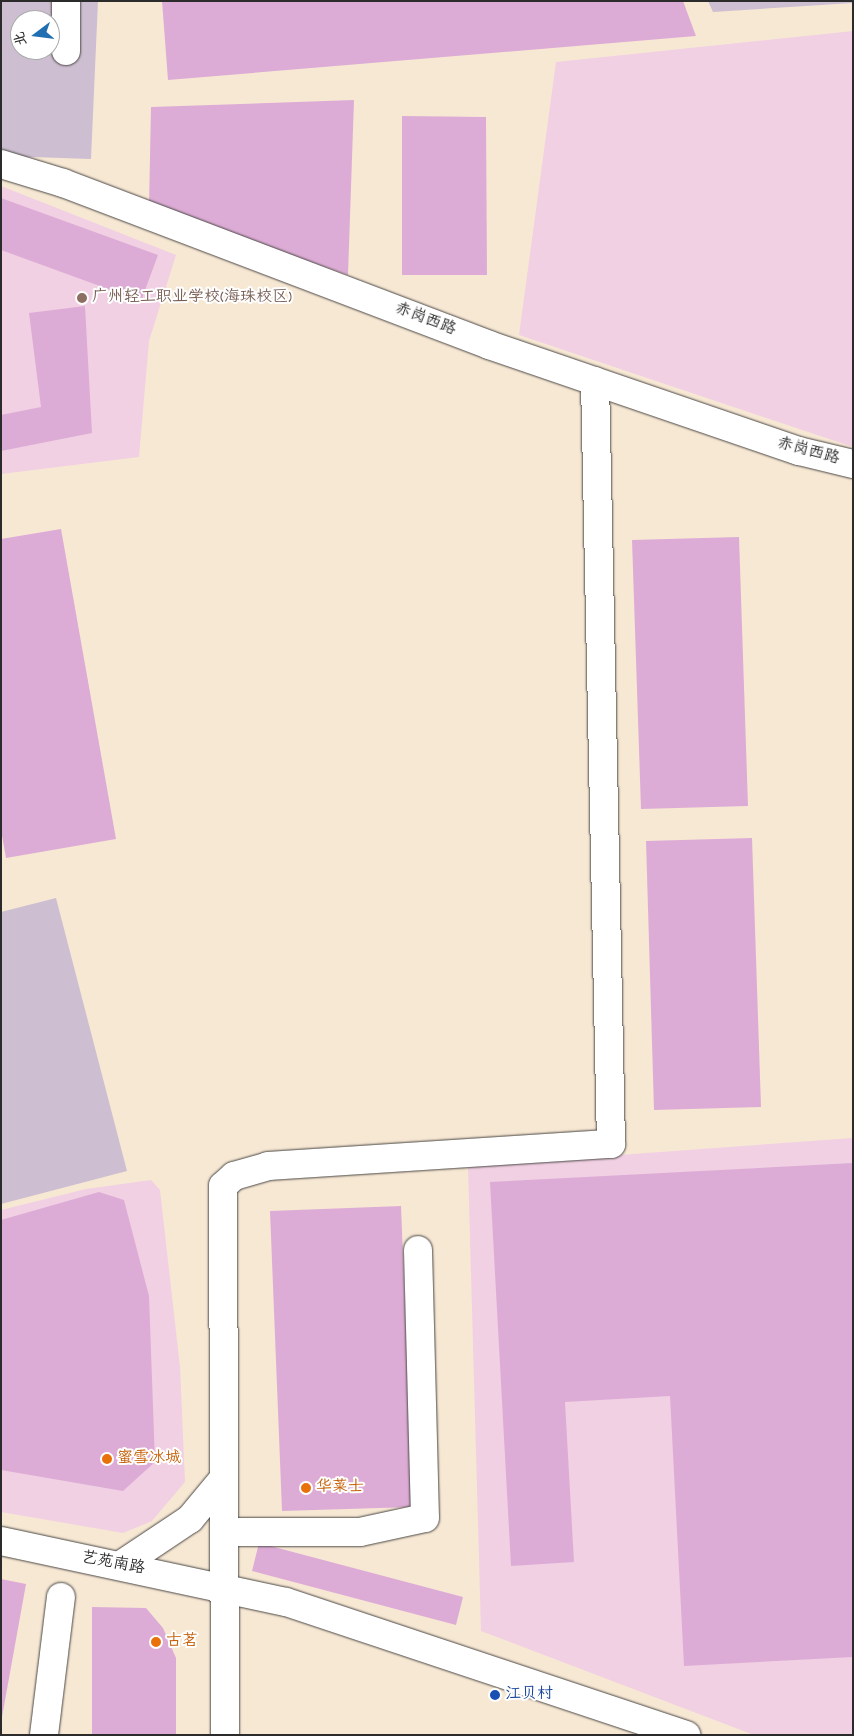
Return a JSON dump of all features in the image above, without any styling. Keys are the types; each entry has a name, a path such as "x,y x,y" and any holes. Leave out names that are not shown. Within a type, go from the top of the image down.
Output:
{"street":[{"path":"66,1 66,51"},
{"name":"赤岗西路","path":"1,164 63,183 595,381 799,451 853,464"},
{"path":"225,1735 223,1186 234,1176 268,1166 611,1144 595,381"},
{"path":"225,1532 360,1532 425,1518 418,1250"},
{"path":"121,1566 190,1519 224,1478"},
{"name":"艺苑南路","path":"1,1541 225,1587 355,1624 686,1735"},
{"path":"44,1735 61,1597"}],"shaded area":[{"path":"1,1 98,1 91,159 1,156"},
{"path":"708,1 853,1 853,3 713,12"},
{"path":"853,31 853,447 519,335 556,62"},
{"name":"广州轻工职业学校(海珠校区)","path":"1,186 176,255 149,341 139,457 1,474"},
{"path":"56,898 127,1171 1,1204 1,912"},
{"path":"853,1138 853,1735 754,1735 481,1631 468,1166"},
{"path":"151,1180 160,1190 180,1367 185,1482 152,1521 123,1533 1,1512 1,1210 86,1189"}],"building":[{"path":"162,1 683,1 696,36 168,80"},
{"path":"354,100 348,275 149,206 151,107"},
{"path":"402,116 486,117 487,275 402,275"},
{"path":"1,198 158,255 141,301 1,250"},
{"path":"85,306 92,433 1,451 1,415 41,407 29,313"},
{"path":"61,529 116,839 6,858 1,830 1,539"},
{"path":"739,537 748,806 641,809 632,540"},
{"path":"752,838 761,1107 654,1110 646,841"},
{"path":"853,1163 853,1657 684,1666 670,1396 565,1402 574,1562 511,1566 490,1182"},
{"path":"99,1192 124,1200 149,1296 155,1462 123,1491 1,1470 1,1220"},
{"path":"401,1206 413,1507 282,1511 270,1211"},
{"path":"259,1543 463,1597 456,1625 252,1571"},
{"path":"1,1579 26,1584 2,1717 1,1717"},
{"path":"92,1607 146,1608 163,1628 176,1658 176,1735 92,1735"}],"place":[{"name":"广州轻工职业学校(海珠校区)","path":"82,298"},
{"name":"蜜雪冰城","path":"107,1459"},
{"name":"华莱士","path":"306,1488"},
{"name":"古茗","path":"156,1642"},
{"name":"江贝村","path":"495,1695"}]}
